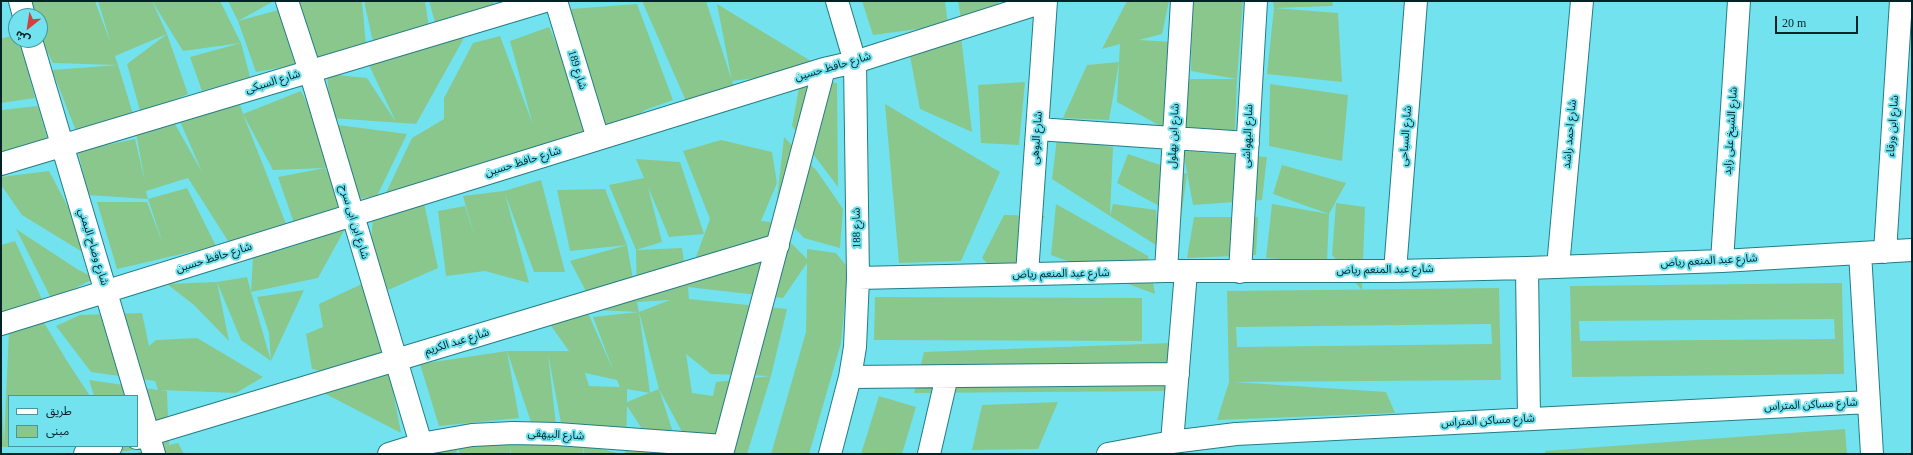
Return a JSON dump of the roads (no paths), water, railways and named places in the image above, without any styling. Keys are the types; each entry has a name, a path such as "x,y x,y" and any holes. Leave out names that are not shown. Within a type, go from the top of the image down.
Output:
{"street":[{"name":"شارع ابن ابى سرح","path":"287,1 310,71 421,444"},
{"name":"شارع السبكى","path":"1,164 545,1"},
{"name":"شارع 189","path":"556,1 598,140"},
{"name":"شارع 188","path":"830,454 850,377 854,347 858,278 855,62 837,1"},
{"name":"شارع حافظ حسين","path":"1,324 824,69 855,62 1046,1"},
{"name":"شارع البوهى","path":"1027,274 1046,1"},
{"name":"شارع ابن بهلول","path":"1172,442 1178,374 1174,138 1182,1"},
{"name":"شارع البهواشى","path":"1240,272 1256,1"},
{"name":"شارع السباحى","path":"1395,271 1416,1"},
{"name":"شارع احمد راشد","path":"1558,267 1582,1"},
{"name":"شارع الشيخ على زايد","path":"1722,261 1739,1"},
{"name":"شارع ابن ورقاء","path":"1885,252 1899,2"},
{"name":"شارع وضاح اليمني","path":"33,48 106,291 134,395"},
{"path":"723,450 824,69"},
{"path":"1038,129 1248,143"},
{"name":"شارع عبد الكريم","path":"147,442 396,361 778,245"},
{"name":"شارع عبد المنعم رياض","path":"858,278 1027,274 1395,271 1527,268 1722,261 1912,250"},
{"path":"1860,254 1872,454"},
{"path":"1527,268 1529,419"},
{"path":"850,377 1178,374"},
{"path":"929,454 947,376"},
{"name":"شارع مساكن المتراس","path":"1108,454 1172,442 1236,434 1869,402"},
{"name":"شارع وضاح اليمني","path":"138,409 147,442"},
{"name":"شارع البيهقى","path":"389,454 421,444 472,435 513,433 565,435 723,450"},
{"path":"85,454 108,447"}]}
